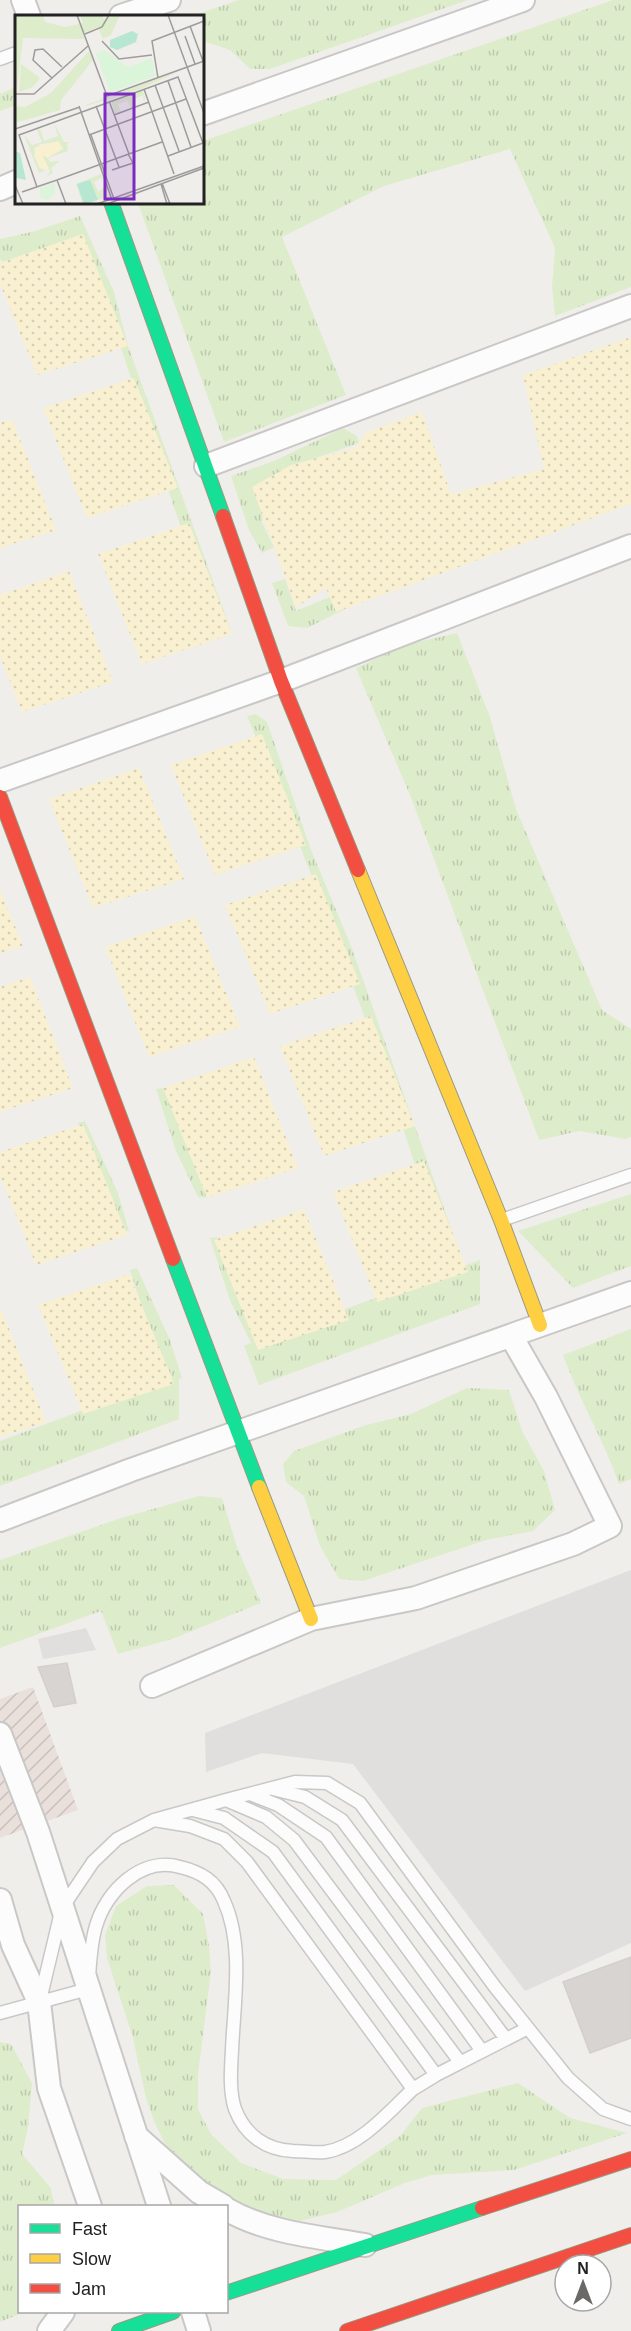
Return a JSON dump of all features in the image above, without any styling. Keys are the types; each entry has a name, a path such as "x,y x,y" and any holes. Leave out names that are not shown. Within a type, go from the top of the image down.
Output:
{"street":[{"path":"23,0 29,15"},
{"path":"124,15 169,0"},
{"path":"204,113 523,0"},
{"path":"0,189 15,182"},
{"path":"112,204 281,681 501,1220 540,1325"},
{"path":"206,466 631,306"},
{"path":"0,781 281,681 631,546"},
{"path":"0,797 238,1432 311,1619"},
{"path":"0,1520 238,1432 631,1293"},
{"path":"152,1686 311,1619 416,1598 573,1544 610,1526 546,1397 511,1335"},
{"path":"0,1734 38,1832 159,2205"},
{"path":"0,1900 13,1945 39,2002 48,2088 90,2205"},
{"path":"135,2136 199,2192 220,2205"},
{"path":"228,2291 631,2159"},
{"path":"228,2210 239,2217 289,2232 366,2245"},
{"path":"347,2331 631,2235"},
{"path":"49,2331 62,2313"},
{"path":"127,2325 169,2313"},
{"path":"193,2313 199,2331"}],"lane":[{"path":"0,59 15,53"},
{"path":"501,1220 631,1175"},
{"path":"39,2002 62,1908 93,1862 117,1839 154,1820 226,1800 295,1782 327,1783 360,1803 568,2078 603,2109 631,2119"},
{"path":"270,1789 305,1797 342,1820 506,2039"},
{"path":"250,1794 278,1805 326,1838 482,2051"},
{"path":"226,1800 266,1817 294,1840 460,2062"},
{"path":"193,1810 225,1818 273,1852 436,2074"},
{"path":"154,1820 190,1826 224,1839 247,1862 413,2089"},
{"path":"0,2013 88,1989 96,1926 107,1902 120,1885 143,1870 169,1864 192,1870 213,1882 225,1902 234,1937 235,1986 230,2075 235,2108 251,2136 278,2150 326,2152 352,2141 380,2121 413,2089 436,2074 528,2028"}],"shaded area":[{"path":"631,1570 631,1943 525,1991 353,1764 262,1753 206,1772 205,1733"},
{"path":"86,1628 96,1650 43,1659 38,1639"},
{"path":"33,1687 78,1810 0,1838 0,1699"}],"green space":[{"path":"239,0 468,0 270,69 250,69 230,50 204,41 204,15 195,15"},
{"path":"613,0 631,0 631,287 555,316 552,287 555,248 510,149 384,186 282,237 346,395 224,442 138,204 204,204 204,141"},
{"path":"15,87 15,105 0,111 0,94"},
{"path":"80,216 114,292 128,346 232,634 219,633 190,555 83,234 3,262 0,259 0,239 32,232"},
{"path":"343,428 357,436 359,443 285,469 263,486 262,523 274,547 262,553 249,530 231,476 274,461"},
{"path":"285,579 296,611 337,594 349,607 307,628 288,626 272,583"},
{"path":"457,633 490,717 516,809 602,1010 631,1029 631,1137 626,1139 579,1131 539,1140 412,800 356,668 406,645"},
{"path":"256,714 267,722 311,850 351,946 457,1245 443,1254 400,1118 352,983 247,716"},
{"path":"163,1088 196,1159 207,1198 198,1197 176,1151 156,1089"},
{"path":"85,1121 118,1193 129,1231 120,1230 98,1185 78,1123"},
{"path":"631,1194 631,1266 573,1288 518,1231"},
{"path":"217,1237 260,1340 480,1260 480,1304 259,1385 244,1346 251,1343 230,1300 210,1238"},
{"path":"137,1268 170,1340 182,1378 179,1379 179,1419 0,1486 0,1441 172,1377 150,1332 130,1270"},
{"path":"631,1329 631,1479 619,1484 563,1355"},
{"path":"467,1388 509,1390 522,1431 544,1471 555,1510 533,1531 486,1540 363,1581 339,1579 320,1546 304,1496 286,1482 283,1464 294,1451 366,1425 411,1414"},
{"path":"199,1496 222,1498 237,1547 261,1603 172,1639 118,1654 101,1611 0,1648 0,1560 121,1518"},
{"path":"174,1885 203,1914 211,1971 198,2074 198,2109 211,2134 241,2163 283,2179 336,2180 400,2136 422,2108 518,2083 570,2118 627,2133 514,2170 432,2175 405,2183 337,2212 291,2223 227,2205 168,2150 146,2098 133,2038 107,1958 105,1935 116,1906 147,1886"},
{"path":"0,2042 11,2044 32,2083 28,2128 22,2154 50,2187 55,2205 18,2205 18,2313 22,2313 0,2322"}],"sand":[{"path":"83,234 128,346 37,375 0,284 0,263"},
{"path":"631,337 631,504 336,612 326,588 296,607 252,487 291,465 355,448 367,432 422,412 451,494 544,469 523,375"},
{"path":"134,378 178,488 87,518 43,408"},
{"path":"12,419 56,530 0,548 0,423"},
{"path":"189,523 232,634 142,664 98,554"},
{"path":"69,571 113,682 22,712 0,656 0,595"},
{"path":"262,734 306,845 215,875 171,765"},
{"path":"139,768 184,879 93,908 49,799"},
{"path":"316,874 360,984 270,1014 225,905"},
{"path":"0,889 23,946 0,953"},
{"path":"195,916 240,1027 149,1057 105,947"},
{"path":"30,977 73,1088 0,1112 0,987"},
{"path":"371,1016 415,1126 324,1156 280,1046"},
{"path":"254,1057 298,1168 207,1198 163,1088"},
{"path":"83,1124 127,1235 36,1265 0,1176 0,1152"},
{"path":"424,1161 468,1272 377,1302 333,1192"},
{"path":"304,1209 349,1320 258,1350 214,1240"},
{"path":"129,1274 174,1384 83,1414 38,1305"},
{"path":"2,1311 46,1422 0,1437 0,1312"}],"building":[{"path":"67,1663 76,1703 54,1707 38,1667"},
{"path":"631,1957 631,2038 590,2053 563,1982"}],"traffic: fast":[{"path":"112,204 223,516"},
{"path":"173,1259 259,1487"},
{"path":"228,2292 482,2208"},
{"path":"119,2331 170,2313"}],"traffic: slow":[{"path":"358,870 501,1220 540,1325"},
{"path":"259,1487 311,1619"}],"traffic: jam":[{"path":"223,516 281,681 358,870"},
{"path":"0,797 173,1259"},
{"path":"482,2208 631,2159"},
{"path":"347,2331 631,2235"}]}
